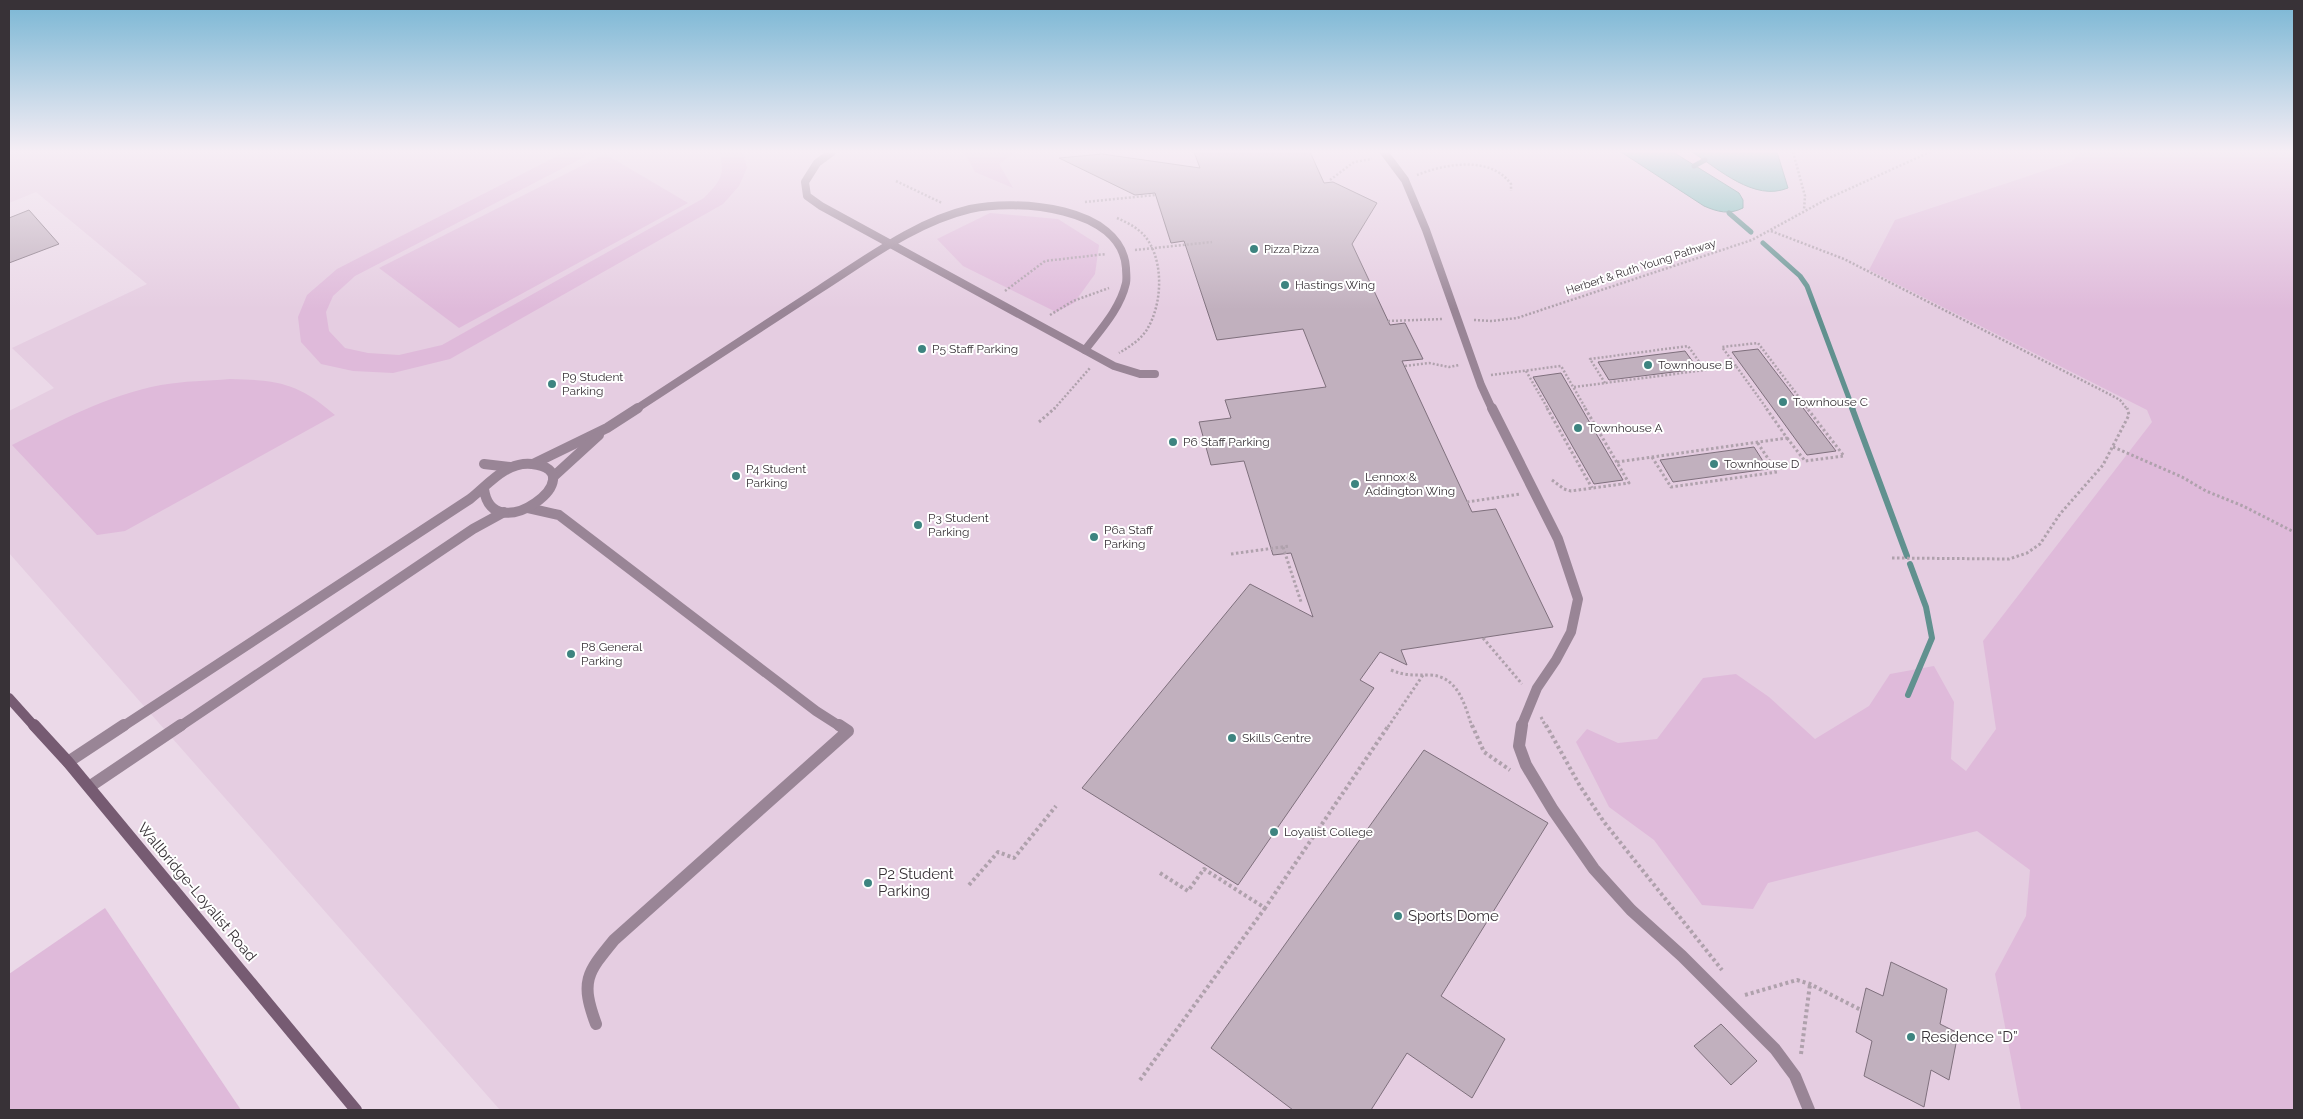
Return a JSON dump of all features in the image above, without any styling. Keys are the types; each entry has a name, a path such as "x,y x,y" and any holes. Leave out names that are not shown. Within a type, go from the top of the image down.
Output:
{"main road":[{"name":"Wallbridge-Loyalist Road","path":"9,698 68,762 356,1110"}],"lane":[{"path":"819,204 1127,372 1155,374"},
{"path":"1415,204 1478,376 1504,435 1558,539 1578,598 1571,632 1556,660 1537,688 1521,728 1519,746 1526,765 1594,869 1631,910 1682,956 1775,1049 1794,1076 1809,1110"},
{"path":"560,515 528,508 504,512 494,510 486,505 483,497 487,485 484,464 511,467 533,464 607,428 890,244 947,217 980,208 1015,205 1047,206 1093,222 1112,234 1124,252 1129,266 1125,290 1116,312 1102,333 1085,350"},
{"path":"553,477 607,428"},
{"path":"528,508 547,494 552,486 553,477 549,471 543,466 533,464"},
{"path":"68,762 487,485 511,467"},
{"path":"547,494 560,515 816,711 848,731 614,940 591,968 588,992 590,1009 596,1024"},
{"path":"89,787 465,535 504,512"}],"path":[{"path":"1083,204 1090,208"},
{"path":"1804,210 1805,204"},
{"name":"Herbert & Ruth Young Pathway","path":"1388,321 1458,319 1492,321 1517,318 1745,242 1772,231 1816,204"},
{"path":"1039,422 1060,404 1093,364 1135,344 1146,332 1153,317 1159,284 1153,248 1144,234 1113,217"},
{"path":"1772,231 1844,259 2120,400 2127,408 2129,415 2103,465 2060,514 2040,544 2027,554 2001,559 1926,561 1892,558"},
{"path":"992,300 1045,261 1212,242"},
{"path":"1037,324 1073,301 1106,288 1125,290"},
{"path":"1758,343 1844,456 1804,461 1788,438 1736,366 1722,347 1758,343"},
{"path":"1605,383 1590,359 1688,346 1705,370"},
{"path":"1404,366 1429,364 1449,367 1474,363"},
{"path":"1478,376 1561,366 1629,482 1572,490 1564,489 1552,480"},
{"path":"1574,387 1736,366"},
{"path":"1526,371 1592,488"},
{"path":"1617,462 1788,438"},
{"path":"1652,457 1671,487 1777,472 1757,442"},
{"path":"2114,447 2182,477 2206,491 2243,506 2294,532"},
{"path":"1467,502 1533,492"},
{"path":"1231,554 1289,546"},
{"path":"1283,547 1301,602"},
{"path":"1483,638 1488,646 1518,677 1604,822 1725,974"},
{"path":"1391,670 1404,675 1433,675 1444,679 1457,691 1467,707 1478,742 1484,753 1494,761 1539,786"},
{"path":"1140,1080 1265,908 1423,675"},
{"path":"969,885 998,852 1014,858 1056,806"},
{"path":"1160,873 1188,891 1204,869 1265,908"},
{"path":"1728,1001 1785,982 1797,980 1810,984 1861,1010"},
{"path":"1794,1076 1804,1043 1810,984"}],"shaded area":[{"name":"Loyalist College","path":"51,204 2294,204 2294,1110 500,1110 9,553 9,411 54,388 12,348 147,284"},
{"path":"463,204 493,204 355,276 333,296 326,312 329,331 345,348 368,353 399,355 442,345 693,204 723,204 450,359 393,373 353,371 321,364 301,342 298,317 307,295 337,269"},
{"path":"505,204 686,204 459,328 379,268"},
{"path":"1701,204 1743,204 1743,208 1724,212"},
{"path":"1943,204 2294,204 2294,1110 2021,1110 1995,974 2026,916 2030,870 1977,831 1768,883 1753,909 1702,905 1654,840 1609,807 1576,742 1587,729 1618,743 1657,739 1703,678 1736,674 1769,697 1815,739 1869,706 1890,674 1934,666 1954,702 1951,759 1966,771 1996,729 1983,641 2152,422 2147,410 1869,270 1895,220"},
{"path":"990,213 1058,219 1099,245 1095,274 1074,303 1056,312 963,266 937,239"},
{"path":"230,379 275,382 287,385 310,396 335,415 125,531 97,535 12,445 103,402 141,389 187,382"},
{"path":"105,908 241,1110 9,1110 9,974"}],"building":[{"path":"1159,204 1376,204 1352,244 1390,325 1405,323 1423,359 1402,361 1472,512 1496,509 1553,627 1401,650 1407,665 1380,652 1360,680 1374,688 1238,885 1082,788 1250,584 1313,617 1291,553 1273,555 1244,461 1211,465 1199,422 1231,418 1225,400 1326,387 1303,329 1217,340 1184,241 1171,243"},
{"path":"29,210 59,244 9,263 9,218"},
{"name":"Townhouse C","path":"1758,349 1836,451 1807,455 1732,352"},
{"name":"Townhouse B","path":"1685,351 1698,369 1609,380 1598,362"},
{"name":"Townhouse A","path":"1561,373 1623,480 1594,484 1533,377"},
{"name":"Townhouse D","path":"1754,447 1768,469 1673,482 1660,460"},
{"name":"Sports Dome","path":"1424,750 1548,823 1441,996 1505,1039 1472,1098 1407,1053 1371,1110 1293,1110 1211,1048"},
{"name":"Residence “D”","path":"1891,962 1947,989 1940,1024 1958,1033 1949,1080 1931,1070 1924,1107 1864,1076 1872,1041 1856,1032 1866,988 1883,996"},
{"path":"1721,1024 1757,1061 1731,1085 1694,1046"}],"waterway":[{"path":"1729,213 1751,232"},
{"path":"1763,243 1800,276 1807,286 1853,409"},
{"path":"1852,408 1907,556"},
{"path":"1908,695 1932,638 1926,607 1910,564"}],"place":[{"name":"Pizza Pizza","path":"1254,249"},
{"name":"Hastings Wing","path":"1285,285"},
{"name":"P5 Staff Parking","path":"922,349"},
{"name":"Townhouse B","path":"1648,365"},
{"name":"P9 Student Parking","path":"552,384"},
{"name":"Townhouse C","path":"1783,402"},
{"name":"Townhouse A","path":"1578,428"},
{"name":"P6 Staff Parking","path":"1173,442"},
{"name":"Townhouse D","path":"1714,464"},
{"name":"P4 Student Parking","path":"736,476"},
{"name":"Lennox & Addington Wing","path":"1355,484"},
{"name":"P3 Student Parking","path":"918,525"},
{"name":"P6a Staff Parking","path":"1094,537"},
{"name":"P8 General Parking","path":"571,654"},
{"name":"Skills Centre","path":"1232,738"},
{"name":"Loyalist College","path":"1274,832"},
{"name":"P2 Student Parking","path":"868,883"},
{"name":"Sports Dome","path":"1398,916"},
{"name":"Residence “D”","path":"1911,1037"}]}
